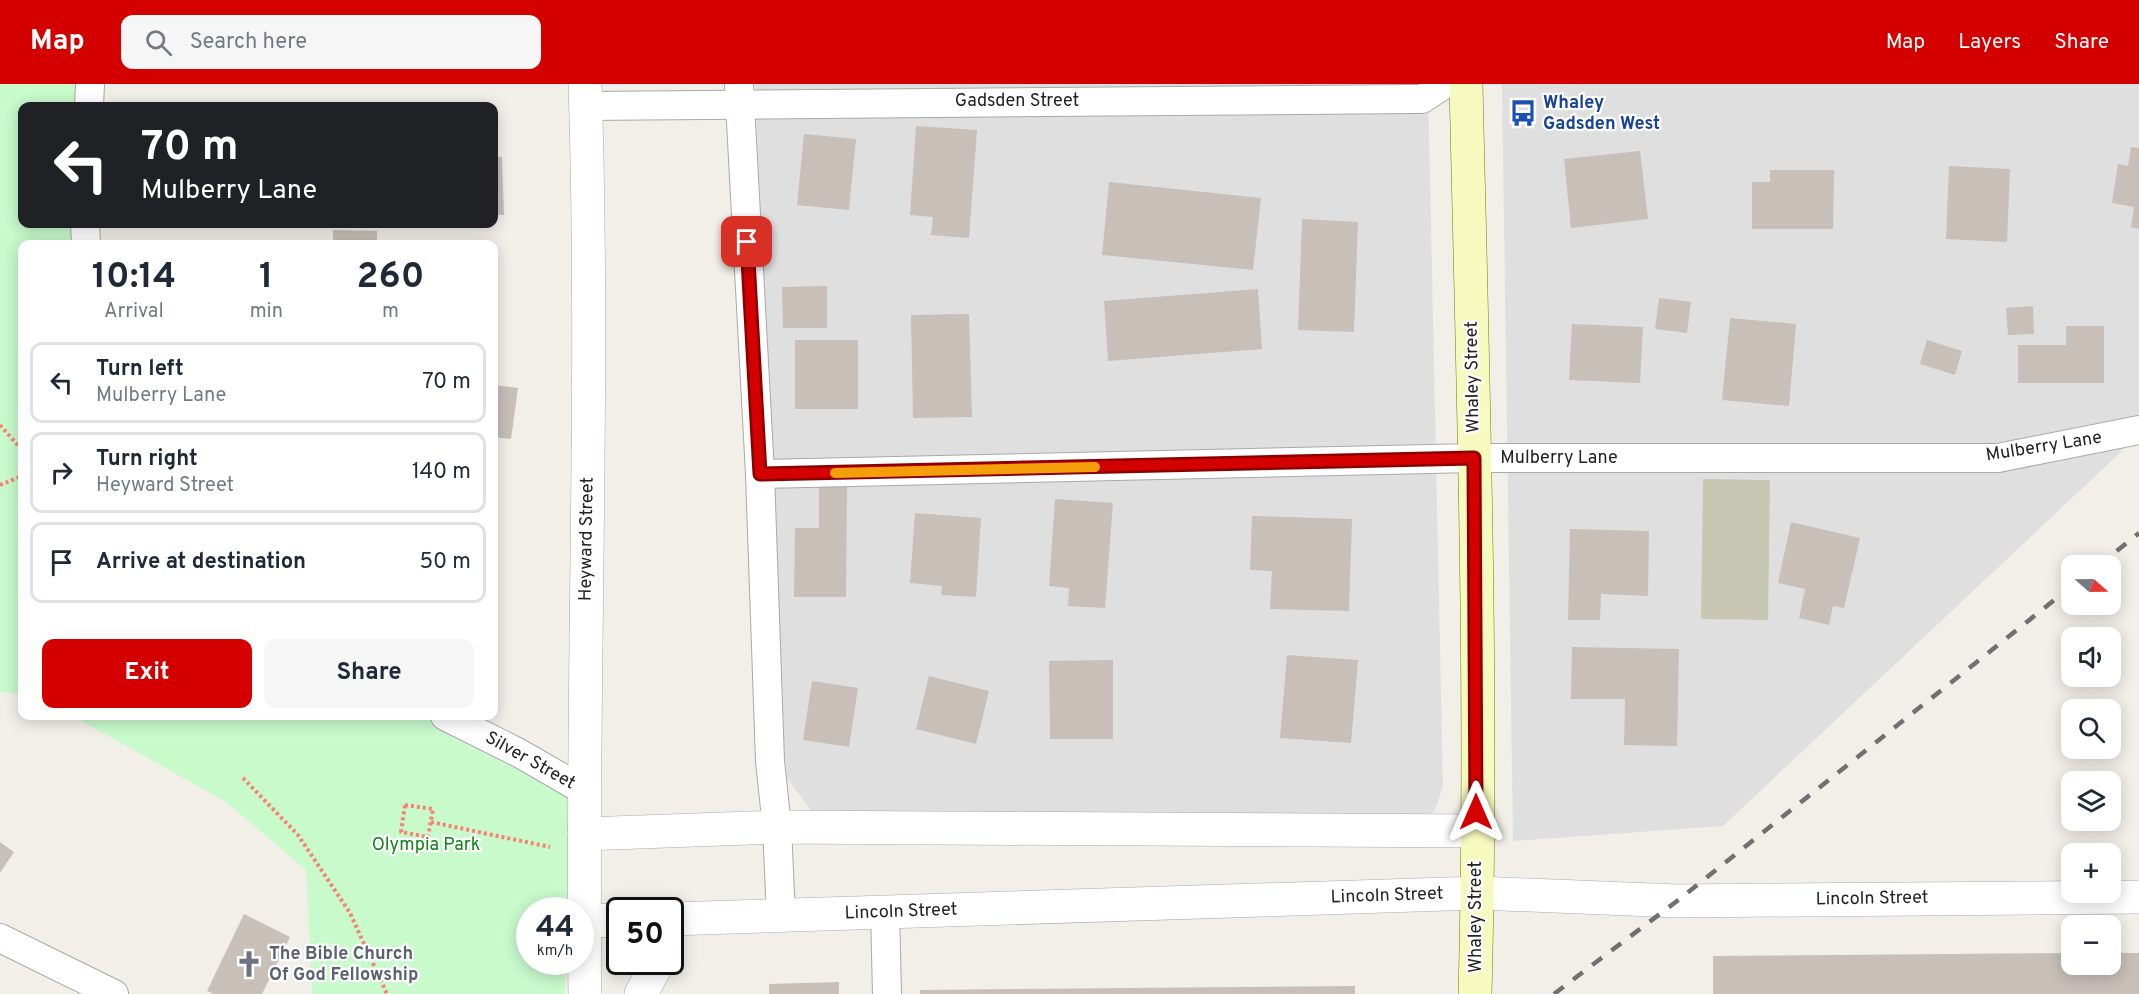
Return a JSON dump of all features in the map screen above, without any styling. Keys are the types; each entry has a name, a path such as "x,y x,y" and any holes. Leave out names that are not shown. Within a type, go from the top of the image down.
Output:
{"main road":[{"name":"Whaley Street","path":"1466,84 1474,458 1478,892 1475,994"}],"street":[{"path":"89,102 90,84"},
{"name":"Gadsden Street","path":"585,95 739,93 1422,99 1445,84"},
{"path":"739,93 760,474 770,761 777,827 781,916"},
{"name":"Heyward Street","path":"584,897 583,790 588,517 585,95"},
{"name":"Mulberry Lane","path":"760,474 1474,458 1998,458 2139,430"},
{"name":"Silver Street","path":"453,720 519,753 583,790"},
{"path":"584,834 777,827 1476,831"},
{"name":"Lincoln Street","path":"684,918 1478,892 1677,901 2139,897"},
{"path":"885,912 887,994"},
{"path":"0,938 114,994"},
{"name":"Heyward Street","path":"585,975 585,994"},
{"path":"641,994 651,975"}],"path":[{"path":"0,425 18,445"},
{"path":"0,485 18,478"},
{"path":"243,777 305,845 350,913 387,994"},
{"path":"405,805 433,809 430,822 428,837 401,832 405,805"},
{"path":"430,822 554,848 584,834"}],"shaded area":[{"path":"755,84 1428,84 1443,787 1434,812 1410,820 813,813 783,773"},
{"path":"1502,84 2139,84 2139,435 1723,826 1513,841"},
{"path":"1703,479 1770,480 1768,620 1701,619"}],"green space":[{"path":"0,84 90,84 89,102 18,102 18,228 88,228 89,240 18,240 18,694 0,692"},
{"name":"Olympia Park","path":"80,720 452,720 583,790 567,897 516,897 516,975 565,975 565,994 312,994 306,870 226,802"}],"building":[{"path":"916,126 977,130 969,238 931,235 933,217 910,215"},
{"path":"804,134 856,139 849,210 797,205"},
{"path":"2131,147 2139,148 2139,229 2131,227 2134,207 2112,203 2118,164 2128,166"},
{"path":"1640,151 1648,219 1571,228 1564,159"},
{"path":"498,157 502,157 504,215 498,215"},
{"path":"1949,166 2010,169 2007,242 1946,239"},
{"path":"1770,170 1834,170 1833,229 1752,229 1752,182 1770,182"},
{"path":"1109,182 1261,198 1253,270 1102,255"},
{"path":"1302,219 1358,222 1354,332 1298,330"},
{"path":"333,230 377,231 377,240 333,240"},
{"path":"827,286 827,328 783,328 782,287"},
{"path":"1258,289 1262,349 1108,361 1104,301"},
{"path":"1659,298 1691,302 1687,333 1655,329"},
{"path":"2033,306 2034,334 2008,335 2006,308"},
{"path":"969,314 972,417 913,418 911,315"},
{"path":"1730,318 1796,324 1789,406 1722,400"},
{"path":"1572,324 1643,327 1640,383 1569,380"},
{"path":"2066,326 2104,326 2104,383 2018,383 2018,345 2066,345"},
{"path":"795,340 858,340 858,409 795,409"},
{"path":"1927,340 1962,351 1955,375 1920,364"},
{"path":"498,386 518,388 511,439 498,437"},
{"path":"819,487 847,487 846,597 794,597 795,528 819,528"},
{"path":"1055,499 1113,503 1105,608 1068,606 1069,588 1049,586"},
{"path":"915,513 981,518 976,597 941,595 942,586 910,583"},
{"path":"1252,516 1352,519 1349,611 1270,609 1272,571 1250,570"},
{"path":"1791,522 1860,538 1844,608 1833,606 1829,625 1799,618 1805,589 1778,583"},
{"path":"1570,529 1649,531 1648,596 1601,594 1600,620 1568,620"},
{"path":"1572,647 1679,649 1677,746 1624,745 1625,699 1571,699"},
{"path":"1287,655 1358,660 1351,743 1280,738"},
{"path":"1113,660 1113,739 1050,739 1049,661"},
{"path":"929,676 989,691 976,744 916,729"},
{"path":"812,681 858,688 849,747 803,740"},
{"path":"0,842 14,852 0,873"},
{"name":"The Bible Church Of God Fellowship","path":"244,914 290,937 262,994 214,994 207,991"},
{"path":"2061,953 2061,975 2121,975 2121,953 2139,953 2139,994 1713,994 1713,956"},
{"path":"839,982 839,994 769,994 769,984"},
{"path":"1355,986 1355,994 920,994 920,990"}],"railway":[{"path":"2112,555 2139,533"},
{"path":"1554,994 1677,901 2061,595"}],"slow traffic":[{"path":"835,473 1095,467"}],"place":[{"name":"Whaley Gadsden West","path":"1523,113"},
{"name":"The Bible Church Of God Fellowship","path":"249,964"}],"route":[{"path":"747,242 760,474 1474,458 1476,812"}]}
